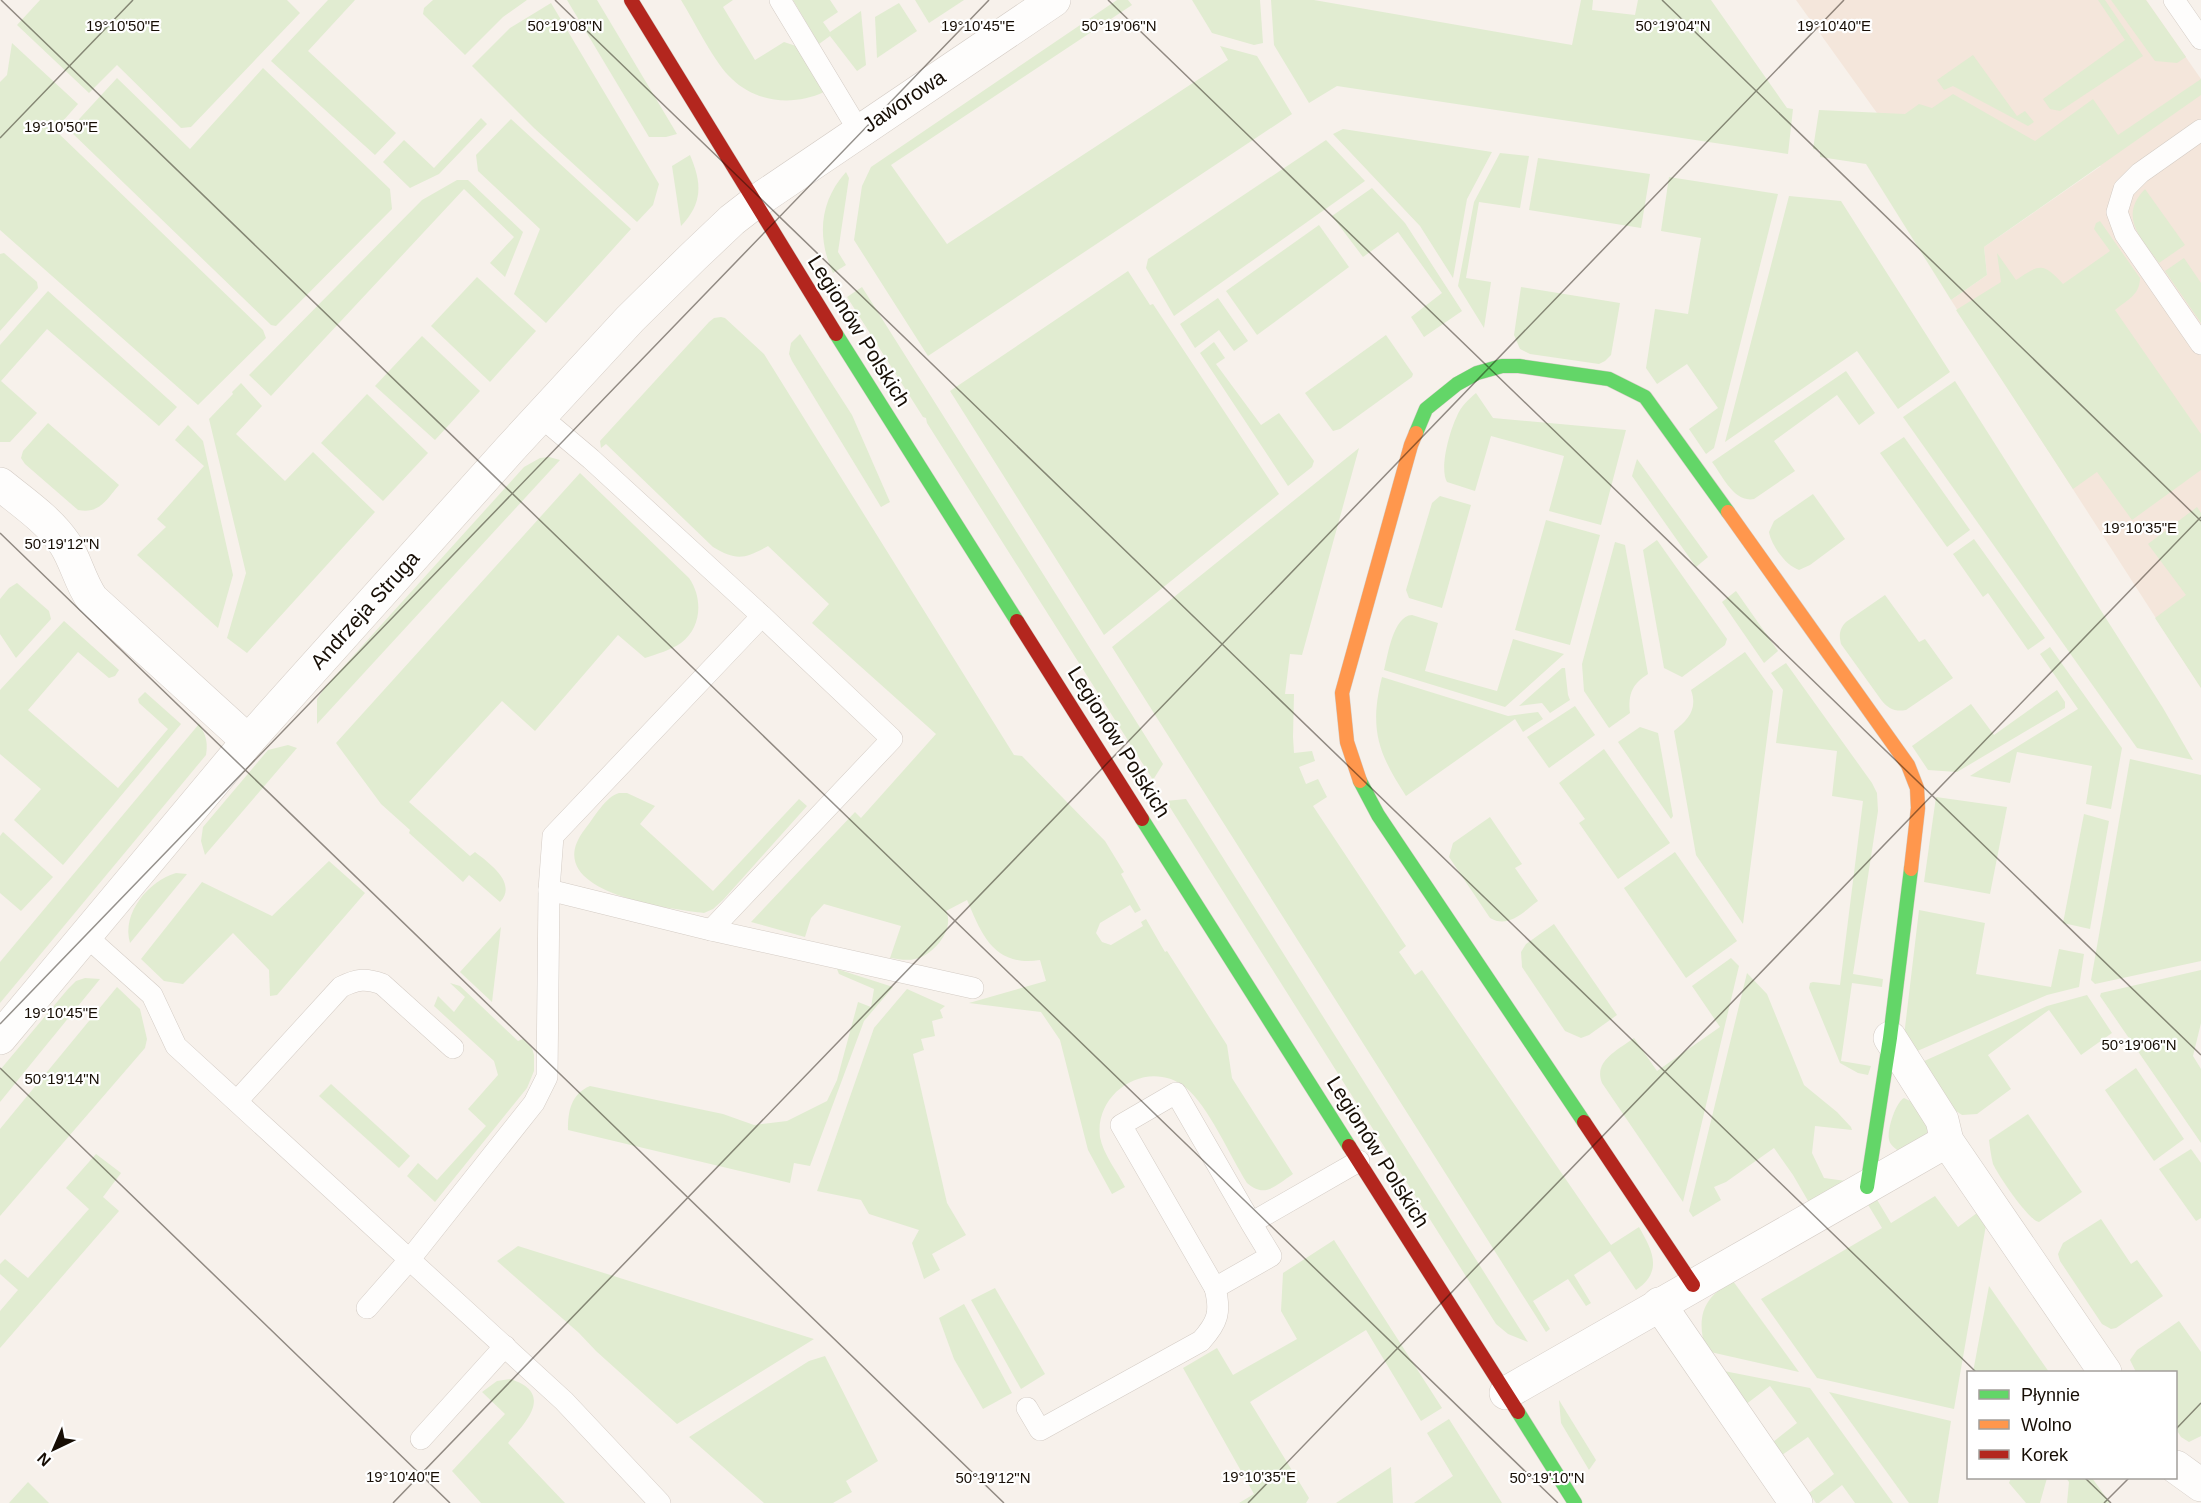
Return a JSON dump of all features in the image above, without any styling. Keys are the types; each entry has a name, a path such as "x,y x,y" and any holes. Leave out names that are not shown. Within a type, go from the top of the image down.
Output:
{"street":[{"name":"Legionów Polskich","path":"631,0 754,203 1575,1503"},
{"name":"Jaworowa","path":"754,203 1054,0"},
{"name":"Andrzeja Struga","path":"0,1038 248,741 540,416 668,281 732,220 754,203"},
{"path":"1693,1285 1378,815 1360,785 1347,751 1342,721 1342,693 1411,445 1426,410 1456,384 1502,366 1519,366 1609,379 1645,397 1908,765 1917,788 1918,808 1890,1038 1867,1187"},
{"path":"0,484 52,529 65,544 85,589 92,599 248,741"},
{"path":"1890,1038 1942,1120 1947,1141 2104,1371"},
{"path":"1506,1393 1947,1141"},
{"path":"1659,1304 1796,1503"},
{"path":"2177,1468 2201,1485"}],"lane":[{"path":"780,0 859,131"},
{"path":"2174,0 2201,39"},
{"path":"2201,130 2140,173 2124,189 2117,212 2125,234 2201,344"},
{"path":"540,416 591,459 892,739 711,930"},
{"path":"367,1308 410,1259 534,1103 547,1077 549,890 553,836 762,616"},
{"path":"549,890 711,930 973,988"},
{"path":"86,936 152,995 176,1046 564,1401 660,1503"},
{"path":"237,1101 341,987 355,980 368,979 382,984 453,1048"},
{"path":"1027,1408 1040,1430 1201,1341 1213,1327 1220,1306 1215,1288 1121,1125 1176,1093 1270,1256 1215,1288"},
{"path":"1251,1223 1359,1161"},
{"path":"421,1439 505,1346"}],"shaded area":[{"path":"1796,0 2146,0 2201,79 2201,688 1951,300 1987,275 1984,247 2101,166 1897,141"}],"green space":[{"path":"40,0 287,0 300,13 191,127 181,128 117,65 89,93 17,25"},
{"path":"328,0 355,0 308,51 396,133 375,155 271,61"},
{"path":"433,0 527,0 503,17 465,55 423,14 424,8"},
{"path":"567,0 597,0 677,134 666,137 649,137"},
{"path":"681,0 733,0 723,7 755,60 784,42 796,46 824,92 800,99 776,100 742,87 725,72"},
{"path":"793,0 830,0 838,12 823,22 830,32 861,11 866,65 857,71 830,36 819,44"},
{"path":"915,0 964,0 929,23"},
{"path":"1117,0 1128,0 1132,5 891,165 947,244 1228,60 1220,46 1257,56 1292,114 928,356 854,240 862,186 871,167"},
{"path":"1192,0 1260,0 1263,43 1254,45 1212,33"},
{"path":"1271,0 1314,0 1572,45 1581,0 1593,0 1592,10 1635,15 1638,0 1711,0 1787,108 1793,109 1788,154 1337,86 1309,103 1274,45"},
{"path":"2098,0 2105,0 2143,56 2060,111 2050,109 2043,99 2125,40"},
{"path":"2111,0 2146,0 2186,57 2177,63 2155,61"},
{"path":"551,3 659,184 653,205 637,222 534,128 472,66 510,28"},
{"path":"899,3 917,31 877,58 875,17"},
{"path":"12,43 78,104 55,130 263,330 266,338 198,405 0,230 0,82 7,75"},
{"path":"1973,55 2017,116 2025,111 2034,122 2028,126 1953,86 1944,90 1937,80"},
{"path":"263,68 390,189 392,209 276,326 271,325 69,130 117,78 190,149"},
{"path":"2201,79 2201,95 1984,247 1987,275 1951,300 1866,164 1820,157 1820,150 1813,149 1819,110 1905,114 1919,104 1932,108 1953,94 2035,141 2093,99 2118,135"},
{"path":"481,118 487,124 439,174 410,188 383,162 404,140 434,168"},
{"path":"511,119 631,229 546,323 514,294 540,229 478,171 476,155"},
{"path":"1343,129 1492,152 1467,199 1453,278 1420,226 1333,134"},
{"path":"1326,140 1365,181 1174,316 1146,268 1148,259"},
{"path":"1500,153 1529,156 1520,208 1479,202 1466,278 1491,282 1484,328 1458,286 1474,202"},
{"path":"690,155 697,175 697,201 681,226 672,166"},
{"path":"1538,158 1650,174 1641,228 1529,210"},
{"path":"846,172 849,178 838,252 846,265 833,273 824,247 823,221 830,196"},
{"path":"1669,177 1778,194 1714,448 1706,454 1689,429 1718,408 1687,364 1657,384 1646,368 1655,309 1688,314 1701,238 1661,231"},
{"path":"457,180 468,180 523,232 505,277 490,263 514,237 464,189 271,396 249,375 422,200"},
{"path":"1372,188 1405,223 1462,311 1424,337 1411,317 1442,293 1398,232 1363,257 1332,216"},
{"path":"2145,189 2185,245 2159,263 2140,236 2133,218 2133,209 2137,199"},
{"path":"1789,196 1841,201 1950,372 1898,409 1857,351 1725,442"},
{"path":"2100,221 2140,278 2135,293 2115,310 2201,434 2201,470 2132,520 2097,472 2073,489 1956,310 2001,282 1997,253 2016,280 2036,268 2041,268 2051,272 2063,284 2110,251 2094,229 2096,223"},
{"path":"1319,225 1349,267 1257,335 1226,291"},
{"path":"4,253 37,282 38,288 0,331 0,254"},
{"path":"2184,258 2201,283 2201,323 2165,271"},
{"path":"1128,271 1150,305 1153,304 1279,494 1104,635 950,391"},
{"path":"477,277 536,331 490,382 431,326"},
{"path":"862,287 1163,764 1153,780 927,423 926,418 923,417 847,297"},
{"path":"1521,287 1620,303 1611,355 1599,364 1530,354 1520,349 1514,335"},
{"path":"48,291 177,407 159,426 47,329 1,381 37,413 10,442 0,442 0,345"},
{"path":"1218,298 1248,341 1234,351 1219,330 1195,348 1180,324"},
{"path":"721,317 725,318 764,354 1014,755 1022,756 1105,841 1124,872 1121,874 1141,910 1135,913 1130,905 1100,923 1096,933 1102,942 1111,945 1143,926 1141,922 1146,919 1165,952 1167,951 1227,1045 1232,1078 1293,1174 1276,1186 1259,1190 1247,1183 1210,1118 1194,1095 1170,1079 1155,1076 1140,1078 1126,1084 1106,1106 1100,1121 1102,1143 1125,1187 1112,1194 1088,1150 1060,1040 1041,1012 969,1003 1046,981 1040,960 1024,961 1011,958 992,946 978,925 967,900 946,911 948,926 936,947 922,957 912,960 890,958 901,926 824,904 811,918 805,937 751,922 855,812 861,818 936,734 812,623 829,604 768,546 753,554 740,557 728,555 713,547 606,444 601,448 600,441 709,322"},
{"path":"800,334 852,415 890,502 881,507 792,361 789,354 791,343"},
{"path":"1386,335 1413,374 1412,377 1340,429 1333,431 1305,393"},
{"path":"422,336 480,391 435,440 375,386"},
{"path":"1214,342 1225,358 1216,364 1261,425 1279,413 1314,461 1312,467 1288,486 1200,353"},
{"path":"1846,371 1875,413 1859,425 1837,395 1774,441 1795,471 1754,499 1740,497 1724,480 1712,462"},
{"path":"1955,381 2163,708 2193,760 2137,748 1903,417"},
{"path":"241,383 262,406 236,434 285,481 313,452 375,512 247,653 227,638 246,573 209,419"},
{"path":"1476,393 1493,418 1626,430 1601,525 1549,511 1564,456 1491,436 1475,491 1447,482 1444,468 1451,430 1461,409"},
{"path":"367,394 428,453 383,501 321,443"},
{"path":"48,423 119,485 102,505 92,510 78,510 21,458 23,451"},
{"path":"188,425 203,441 233,575 218,628 137,555 166,527 157,519 204,466 175,440"},
{"path":"1904,437 1970,530 1947,547 1880,453"},
{"path":"1359,448 1302,655 1290,654 1285,694 1294,694 1294,753 1312,751 1315,761 1299,767 1306,784 1318,779 1327,797 1313,806 1406,946 1399,952 1415,975 1422,970 1611,1245 1639,1227 1648,1244 1653,1268 1645,1283 1636,1290 1610,1251 1574,1275 1591,1303 1586,1306 1568,1279 1533,1301 1550,1329 1546,1332 1112,647"},
{"path":"549,457 560,460 317,724 317,699 326,686 524,467 540,458"},
{"path":"1637,459 1708,557 1696,567 1632,476"},
{"path":"580,473 689,578 697,594 698,612 693,629 681,643 645,658 618,635 535,731 502,701 409,802 470,856 475,852 500,874 506,888 505,895 500,902 469,875 463,882 409,833 410,830 381,804 336,743"},
{"path":"1813,494 1845,539 1810,565 1799,570 1789,564 1780,554 1769,532 1774,521"},
{"path":"1440,496 1471,505 1442,608 1409,598 1406,590 1432,503"},
{"path":"2197,507 2201,513 2201,688 2155,618 2186,595 2148,544"},
{"path":"1546,520 1600,535 1570,645 1515,630"},
{"path":"1974,539 2045,638 2028,650 1988,593 1983,597 1953,554"},
{"path":"1657,540 1727,639 1725,645 1682,677 1664,668 1643,550"},
{"path":"1615,542 1625,545 1648,674 1632,690 1630,713 1609,728 1584,691 1582,664"},
{"path":"17,583 49,611 51,619 16,658 0,634 0,599 9,588"},
{"path":"1736,591 1778,651 1764,663 1722,602"},
{"path":"1885,595 1919,642 1925,639 1953,678 1906,710 1895,710 1882,701 1840,641 1841,630 1846,622"},
{"path":"1412,615 1438,623 1425,671 1497,691 1513,639 1564,654 1505,707 1384,670 1396,629 1400,622"},
{"path":"64,621 119,670 115,676 109,678 78,652 28,710 118,788 168,729 139,703 138,699 145,692 181,724 63,865 14,820 41,789 0,754 0,690"},
{"path":"2050,647 2122,748 2111,809 2086,804 2092,766 2017,752 2010,783 1970,776 2078,709 2040,654"},
{"path":"1745,652 1773,691 1743,924 1696,855 1674,731 1690,714 1693,703 1691,690"},
{"path":"1786,663 1877,793 1878,811 1853,974 1883,979 1882,987 1852,983 1841,1061 1871,1066 1868,1075 1858,1073 1840,1063 1809,988 1810,983 1813,982 1840,985 1863,801 1832,796 1837,751 1776,743 1783,690 1771,673"},
{"path":"1562,668 1565,668 1570,700 1550,713 1542,703 1519,706"},
{"path":"1382,677 1508,716 1538,712 1543,719 1523,732 1515,719 1406,796 1383,753 1376,726 1376,711"},
{"path":"2057,690 2065,702 2065,708 1957,772 1928,770 1912,746 1971,704 1994,735"},
{"path":"1575,706 1595,735 1549,768 1527,737"},
{"path":"199,724 206,739 206,755 0,1003 0,962"},
{"path":"1640,727 1658,733 1673,816 1671,819 1618,742"},
{"path":"288,745 297,748 205,855 201,841 203,827 268,750"},
{"path":"1604,749 1670,843 1618,879 1579,823 1585,819 1559,783"},
{"path":"2130,759 2201,775 2201,961 2095,984 2091,980"},
{"path":"619,793 627,793 655,806 640,824 713,891 799,799 807,806 723,900 704,913 663,907 613,893 592,882 578,868 575,851 585,829 604,803"},
{"path":"1936,797 2007,807 1990,894 1924,882"},
{"path":"1186,799 1528,1342 1508,1334 1496,1324 1166,801"},
{"path":"2084,814 2109,821 2090,929 2063,923"},
{"path":"1490,817 1522,864 1515,868 1538,901 1522,914 1504,921 1490,918 1449,857 1453,843"},
{"path":"3,832 53,877 21,911 0,893 0,836"},
{"path":"1675,852 1737,941 1686,978 1624,888"},
{"path":"329,861 365,893 277,995 270,996 269,970 233,933 183,984 164,981 141,959 202,882 272,916"},
{"path":"176,873 187,874 130,943 128,932 133,910 156,883"},
{"path":"1919,910 1985,923 1976,974 2051,987 2059,949 2084,954 2079,987 2047,995 1915,1052 1904,1036"},
{"path":"1554,924 1617,1015 1581,1038 1565,1031 1522,967 1521,952 1526,944"},
{"path":"501,927 492,1002 460,972"},
{"path":"1731,958 1739,966 1683,1202 1602,1083 1601,1068 1614,1052 1634,1038 1657,1071 1720,1027 1692,986"},
{"path":"837,969 893,987 864,1021 810,1166 794,1163 790,1183 568,1130 569,1116 575,1098 590,1086 723,1114 754,1125 787,1121 827,1101 837,1080 858,1002 871,1007 874,989 839,974"},
{"path":"2201,970 2201,1023 2193,1056 2201,1069 2201,1143 2100,996 2101,993"},
{"path":"1747,973 1767,994 1804,1085 1837,1112 1851,1127 1852,1130 1815,1126 1812,1153 1824,1178 1846,1181 1811,1206 1774,1148 1726,1182 1714,1187 1721,1200 1693,1217 1689,1211"},
{"path":"85,978 100,979 0,1102 0,1070 68,989 76,981"},
{"path":"450,983 460,986 518,1041 523,1039 532,1048 534,1071 527,1088 435,1202 407,1176 418,1163 437,1180 486,1126 468,1109 498,1075 494,1061 434,1006 438,996 454,1012 465,997"},
{"path":"117,987 140,1009 147,1039 145,1048 0,1216 0,1129"},
{"path":"907,989 945,1006 940,1010 943,1018 932,1021 935,1036 921,1039 924,1050 913,1054 947,1203 966,1235 932,1254 940,1270 924,1279 912,1243 919,1230 869,1214 861,1200 817,1191 874,1028"},
{"path":"2087,995 2112,1033 2081,1055 2049,1010 1988,1055 2011,1089 1977,1114 1962,1115 1956,1111 1922,1062 2047,1006"},
{"path":"2136,1068 2184,1139 2154,1161 2105,1090"},
{"path":"331,1084 410,1156 399,1168 319,1096"},
{"path":"1904,1098 1912,1102 1929,1126 1925,1139 1898,1151 1889,1141 1889,1129 1895,1110"},
{"path":"2028,1114 2082,1192 2039,1222 2021,1206 1996,1170 1989,1140"},
{"path":"2191,1149 2201,1163 2201,1218 2196,1221 2159,1169"},
{"path":"96,1154 121,1173 103,1197 119,1211 0,1348 0,1311 18,1290 0,1274 0,1264 5,1259 28,1278 89,1209 66,1188"},
{"path":"1935,1196 1958,1227 1977,1213 1986,1225 1954,1409 1817,1378 1761,1299 1882,1228 1867,1203 1876,1198 1891,1223"},
{"path":"2101,1219 2131,1264 2137,1260 2163,1296 2116,1328 2111,1329 2102,1324 2060,1261 2058,1254 2063,1243"},
{"path":"1334,1240 1442,1408 1421,1421 1366,1330 1250,1402 1309,1498 1306,1503 1239,1503 1254,1494 1183,1368 1217,1348 1233,1375 1297,1339 1281,1311 1283,1273"},
{"path":"518,1246 814,1339 677,1424 497,1261"},
{"path":"1733,1281 1799,1372 1706,1351 1702,1328 1704,1310 1714,1294"},
{"path":"1989,1286 2048,1371 1973,1371"},
{"path":"995,1288 1045,1374 1021,1389 971,1300"},
{"path":"964,1304 1012,1393 983,1409 954,1359 939,1318"},
{"path":"2179,1321 2201,1352 2201,1436 2189,1442 2181,1437 2177,1431 2177,1371 2136,1371 2130,1360 2137,1350"},
{"path":"825,1356 878,1461 846,1481 852,1492 833,1503 764,1503 689,1437 809,1361"},
{"path":"1719,1370 1810,1388 1893,1503 1855,1503 1842,1485 1816,1503 1809,1493 1834,1474 1808,1437 1782,1455 1773,1442 1797,1423 1770,1386 1745,1405"},
{"path":"510,1379 524,1385 531,1392 534,1400 528,1417 508,1443 565,1503 481,1503 452,1471 505,1414 482,1392 497,1381"},
{"path":"1829,1392 1951,1421 1938,1503 1909,1503"},
{"path":"1559,1400 1596,1460 1589,1470 1561,1423"},
{"path":"1449,1419 1502,1503 1414,1503 1453,1476 1427,1433"},
{"path":"1391,1467 1393,1503 1336,1503"},
{"path":"2011,1479 2047,1479 2040,1503 2026,1503 2009,1483"},
{"path":"2067,1479 2093,1479 2110,1503 2067,1503 2069,1482"},
{"path":"28,1482 49,1503 9,1503"}],"traffic: fast":[{"path":"836,334 1017,621"},
{"path":"1416,433 1426,409 1457,384 1477,373 1502,366 1519,366 1609,379 1645,397 1728,512"},
{"path":"1360,781 1378,815 1584,1122"},
{"path":"1142,819 1349,1146"},
{"path":"1867,1187 1890,1038 1911,869"},
{"path":"1518,1412 1575,1503"}],"traffic: slow":[{"path":"1360,781 1347,742 1342,693 1416,433"},
{"path":"1728,512 1908,765 1917,788 1918,808 1911,869"}],"traffic: jam":[{"path":"631,0 836,334"},
{"path":"1017,621 1142,819"},
{"path":"1584,1122 1693,1285"},
{"path":"1349,1146 1518,1412"}]}
